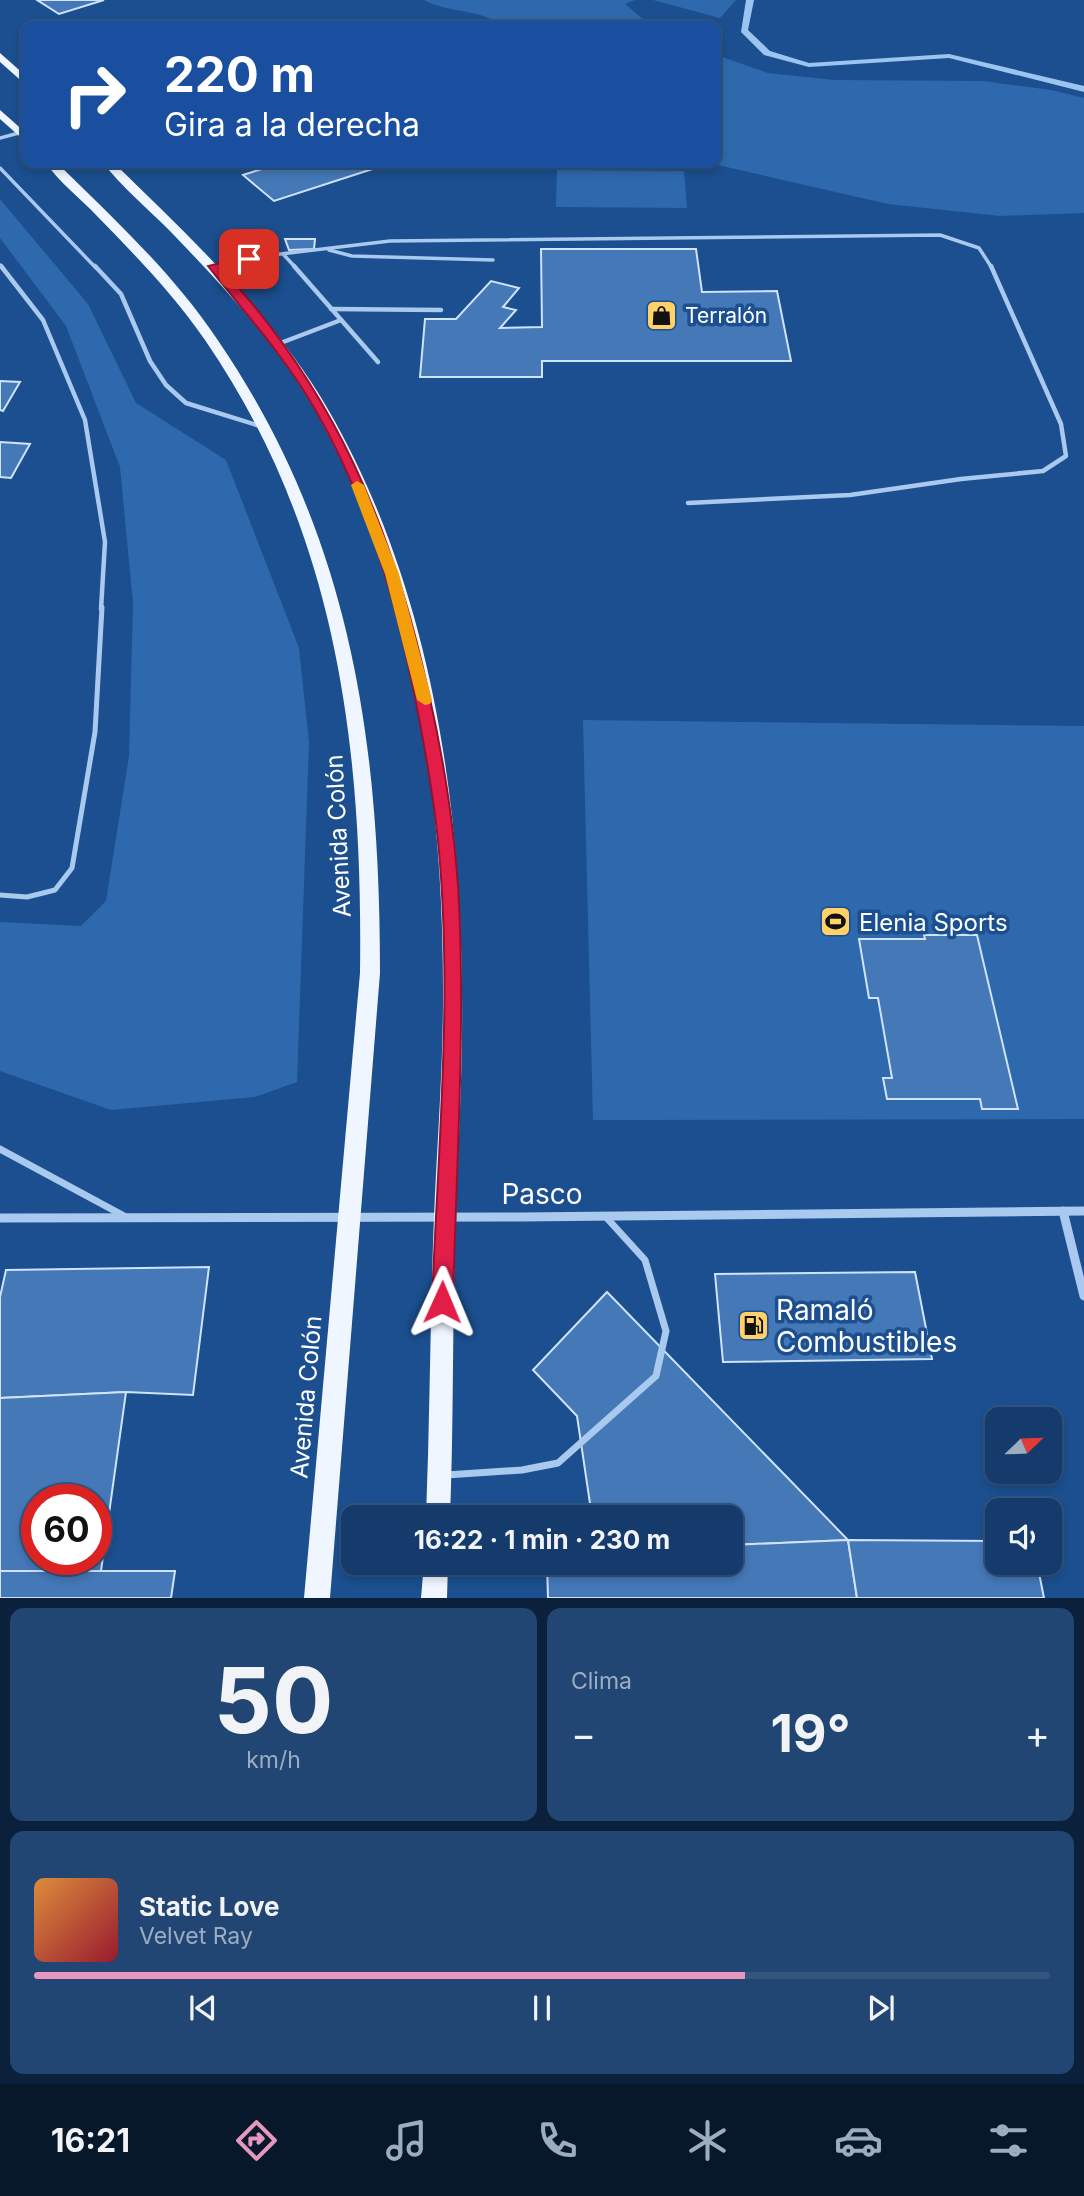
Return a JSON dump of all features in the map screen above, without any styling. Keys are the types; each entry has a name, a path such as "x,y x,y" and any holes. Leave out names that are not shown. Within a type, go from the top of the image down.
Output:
{"main road":[{"path":"0,56 21,77"},
{"path":"0,113 21,131"},
{"name":"Avenida Colón","path":"56,168 178,298 225,359 266,428 298,495 329,586 350,675 363,771 372,907 370,973 317,1598"},
{"path":"113,168 213,266 278,344 323,412 365,500 405,616 429,724 446,843 452,928 452,1018 438,1505"},
{"path":"434,1598 435,1575"}],"street":[{"path":"1063,1211 1084,1296"},
{"name":"Pasco","path":"0,1218 1084,1211"}],"lane":[{"path":"0,138 21,134"},
{"path":"0,168 121,294 150,361 166,386 186,403 266,428"},
{"path":"213,266 390,241 940,234 979,248 989,261 1061,424 1066,456 1043,471 850,495 688,503"},
{"path":"326,249 352,256 493,260"},
{"path":"283,254 378,362"},
{"path":"0,265 43,320 85,420 105,542 95,732 72,869 55,890 27,897 0,895"},
{"path":"331,309 441,310"},
{"path":"278,344 341,320"},
{"path":"0,1149 129,1218"},
{"path":"439,1475 522,1470 558,1463 656,1376 666,1331 645,1260 605,1216"}],"shaded area":[{"path":"424,0 635,0 625,4 645,21 496,21"},
{"path":"653,0 736,0 720,18"},
{"path":"721,57 768,73 834,80 983,81 1051,90 1084,98 1084,213 1000,216 888,204 721,166"},
{"path":"557,170 684,171 687,208 556,207"},
{"path":"0,199 88,304 136,403 226,460 299,648 309,742 297,1082 255,1097 111,1110 0,1071 0,922 81,926 106,901 129,756 133,603 120,467 66,326 0,238"},
{"name":"Elenia Sports","path":"583,720 1084,726 1084,1119 593,1120"}],"building":[{"path":"37,0 104,0 59,14"},
{"path":"265,168 376,168 274,201 243,175"},
{"path":"285,239 315,239 314,249 289,250"},
{"name":"Terralón","path":"541,249 696,249 702,292 777,291 791,361 542,361 542,377 420,377 425,319 456,319 491,281 519,288 503,307 516,310 500,328 542,327"},
{"path":"0,381 20,382 3,411 0,410"},
{"path":"0,442 30,444 11,478 0,477"},
{"path":"924,935 977,935 1018,1109 982,1109 980,1099 887,1099 883,1078 892,1078 878,998 869,998 859,939 925,939"},
{"path":"209,1267 193,1395 126,1392 0,1398 0,1297 6,1270"},
{"path":"915,1272 932,1359 723,1362 715,1274"},
{"path":"607,1292 848,1540 743,1545 743,1505 590,1505 577,1416 533,1370"},
{"path":"126,1392 112,1492 112,1484 21,1484 21,1571 0,1571 0,1398"},
{"path":"848,1540 857,1598 548,1598 547,1575 743,1575 743,1545"},
{"path":"848,1540 985,1541 985,1575 1039,1575 1044,1598 857,1598"},
{"path":"0,1571 21,1571 21,1575 112,1575 112,1571 175,1571 171,1598 0,1598"}],"waterway":[{"path":"750,0 744,30 767,53 809,65 949,56 1084,89"}],"slow traffic":[{"path":"357,485 392,574 425,700"}],"place":[{"name":"Terralón","path":"662,315"},
{"name":"Elenia Sports","path":"836,922"},
{"name":"Ramaló Combustibles","path":"753,1326"}],"route":[{"path":"249,259 213,266 236,291 298,373 323,412 365,500 405,616 436,762 446,843 452,928 452,1018 442,1302"}]}
